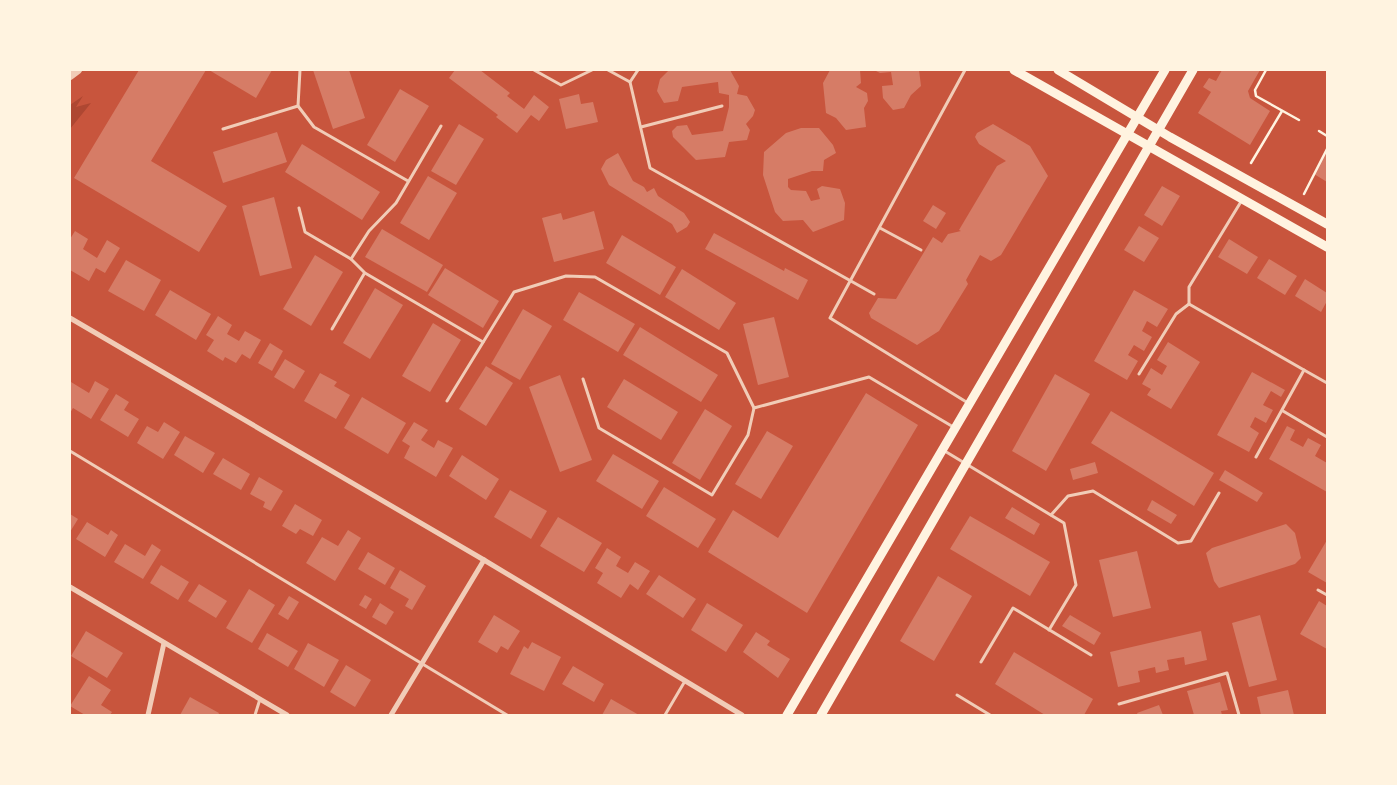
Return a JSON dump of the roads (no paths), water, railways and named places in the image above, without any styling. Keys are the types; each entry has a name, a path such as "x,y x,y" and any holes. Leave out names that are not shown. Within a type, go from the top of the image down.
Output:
{"main road":[{"path":"1014,70 1327,247"},
{"path":"1058,70 1137,117 1327,224"},
{"path":"787,715 1165,70"},
{"path":"821,715 1193,70"}],"street":[{"path":"70,76 78,70"},
{"path":"70,318 484,560 742,715"},
{"path":"391,715 484,560"},
{"path":"70,587 287,715"},
{"path":"148,715 164,643"}],"lane":[{"path":"300,70 298,106 314,127 408,181"},
{"path":"534,70 561,85 592,70"},
{"path":"608,70 630,82"},
{"path":"638,70 630,82 650,168 874,294"},
{"path":"965,70 830,318 970,404"},
{"path":"224,129 298,106"},
{"path":"641,127 722,106"},
{"path":"351,258 369,231 396,203 441,126"},
{"path":"1189,304 1189,287 1242,200"},
{"path":"299,208 306,232 351,258 364,274 483,342"},
{"path":"880,228 921,250"},
{"path":"332,329 364,274"},
{"path":"447,401 514,292 566,276 595,277 727,353 754,408 748,435 712,495 599,428 583,379"},
{"path":"1189,304 1327,383"},
{"path":"1139,374 1176,314 1189,304"},
{"path":"1256,457 1304,370"},
{"path":"754,408 869,377 956,428"},
{"path":"1283,411 1327,437"},
{"path":"943,450 1064,523 1076,585 1049,630"},
{"path":"70,451 423,662 507,715"},
{"path":"1051,515 1068,496 1093,490 1178,543 1191,541 1219,493"},
{"path":"1318,590 1327,595"},
{"path":"981,662 1013,608 1090,655"},
{"path":"1119,704 1227,673 1239,715"},
{"path":"665,715 686,681"},
{"path":"957,695 990,715"},
{"path":"255,715 260,699"}]}
